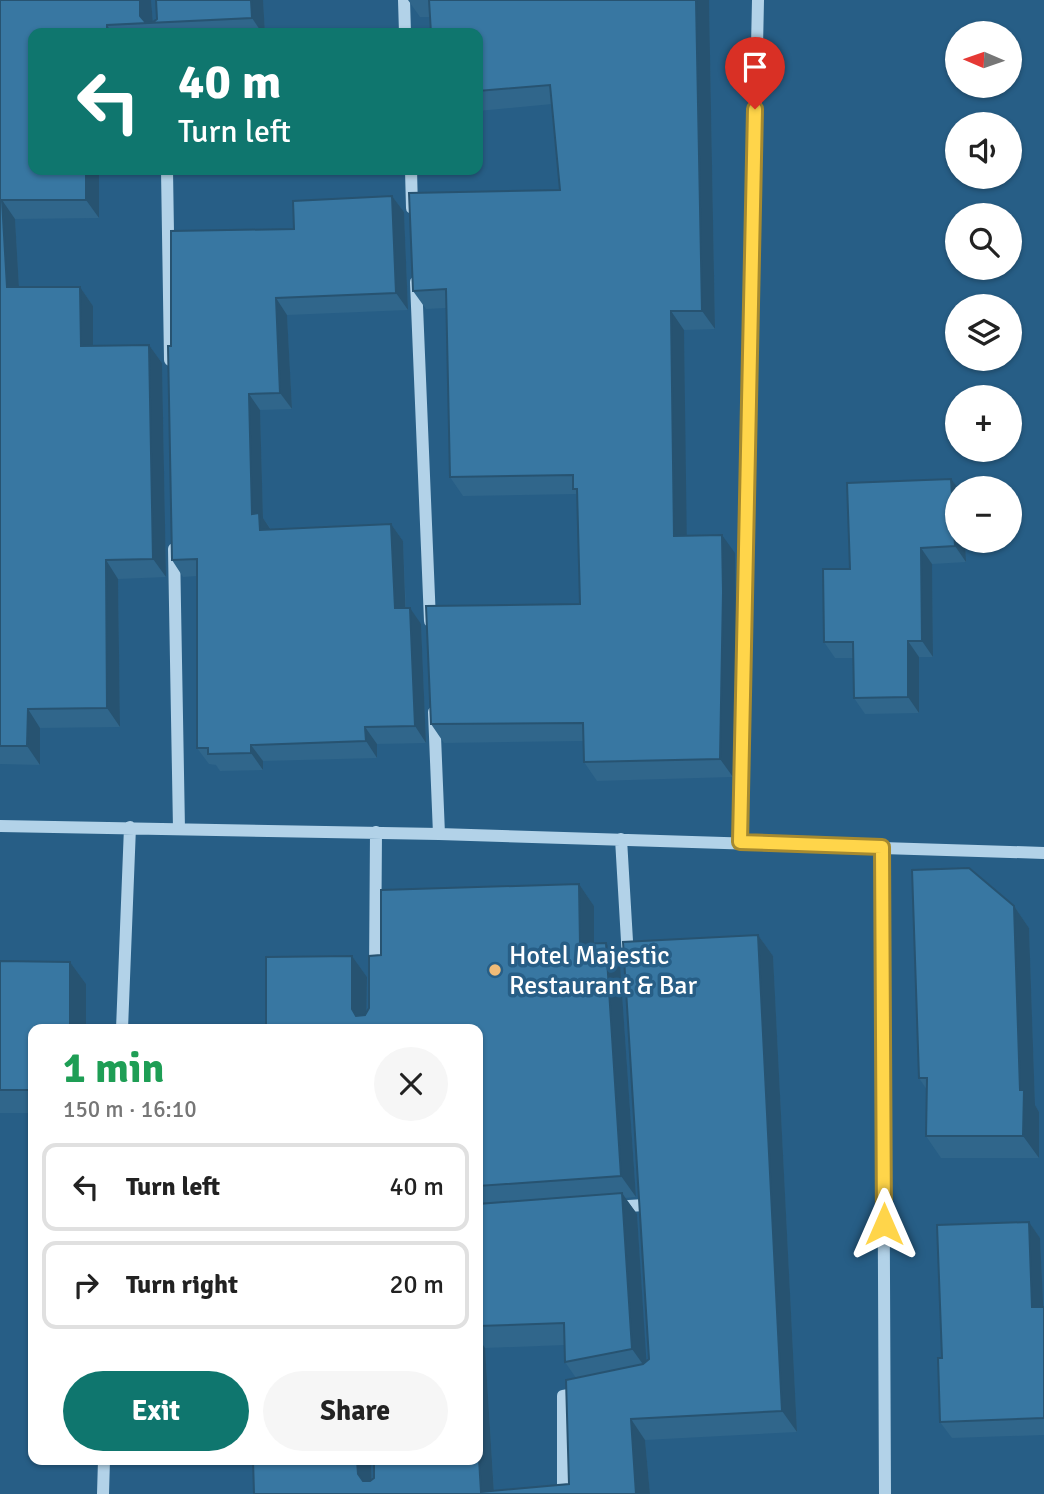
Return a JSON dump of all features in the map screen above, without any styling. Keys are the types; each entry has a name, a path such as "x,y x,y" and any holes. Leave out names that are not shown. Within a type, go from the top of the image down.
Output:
{"street":[{"path":"404,0 405,28"},
{"path":"740,842 758,0"},
{"path":"167,175 171,376"},
{"path":"411,175 413,225"},
{"path":"415,267 431,640"},
{"path":"174,541 179,829"},
{"path":"433,695 439,834"},
{"path":"0,826 376,832 1044,853"},
{"path":"121,1024 130,827"},
{"path":"375,990 376,832"},
{"path":"621,839 629,975"},
{"path":"882,847 885,1494"},
{"path":"603,1208 644,1205"},
{"path":"563,1494 563,1396 590,1391"},
{"path":"103,1494 104,1465"}],"building":[{"path":"0,0 140,0 140,16 146,23 157,19 156,0 251,0 252,18 107,25 107,28 28,28 28,175 86,175 86,200 2,200 7,287 80,287 81,346 149,345 153,559 106,560 107,708 28,709 27,746 0,746"},
{"path":"429,0 696,0 702,311 671,311 674,536 722,535 720,759 584,762 583,723 431,724 426,606 580,604 577,489 573,489 573,475 450,477 446,289 413,291 409,193 560,190 550,85 483,91 483,28 431,28"},
{"path":"392,196 396,293 276,298 280,393 249,394 252,514 259,513 260,530 391,524 395,608 410,608 415,726 365,727 366,741 251,745 251,753 208,754 208,748 197,748 197,559 172,560 168,346 171,346 171,231 294,229 293,201"},
{"path":"945,479 945,547 921,548 922,641 908,641 908,697 854,698 853,642 824,642 823,569 850,569 847,483"},
{"path":"969,868 1014,906 1020,1090 1024,1090 1023,1136 926,1136 927,1078 919,1078 912,870"},
{"path":"579,884 580,944 606,943 621,1176 483,1186 483,1024 266,1024 266,957 352,956 352,1009 356,1016 365,1015 369,1008 369,956 381,955 381,890"},
{"path":"758,935 782,1411 631,1419 636,1494 254,1494 253,1465 357,1465 358,1474 363,1481 370,1481 374,1478 374,1465 479,1465 481,1492 569,1484 566,1380 643,1364 649,1359 623,942"},
{"path":"0,961 70,962 70,1024 28,1024 28,1090 0,1090"},
{"path":"622,1193 632,1349 565,1362 564,1323 483,1326 483,1204"},
{"path":"1029,1222 1032,1307 1044,1307 1044,1418 940,1422 938,1358 942,1358 937,1225"}],"place":[{"name":"Hotel Majestic Restaurant & Bar","path":"495,970"}],"route":[{"path":"755,109 740,842 882,847 884,1224"}]}
